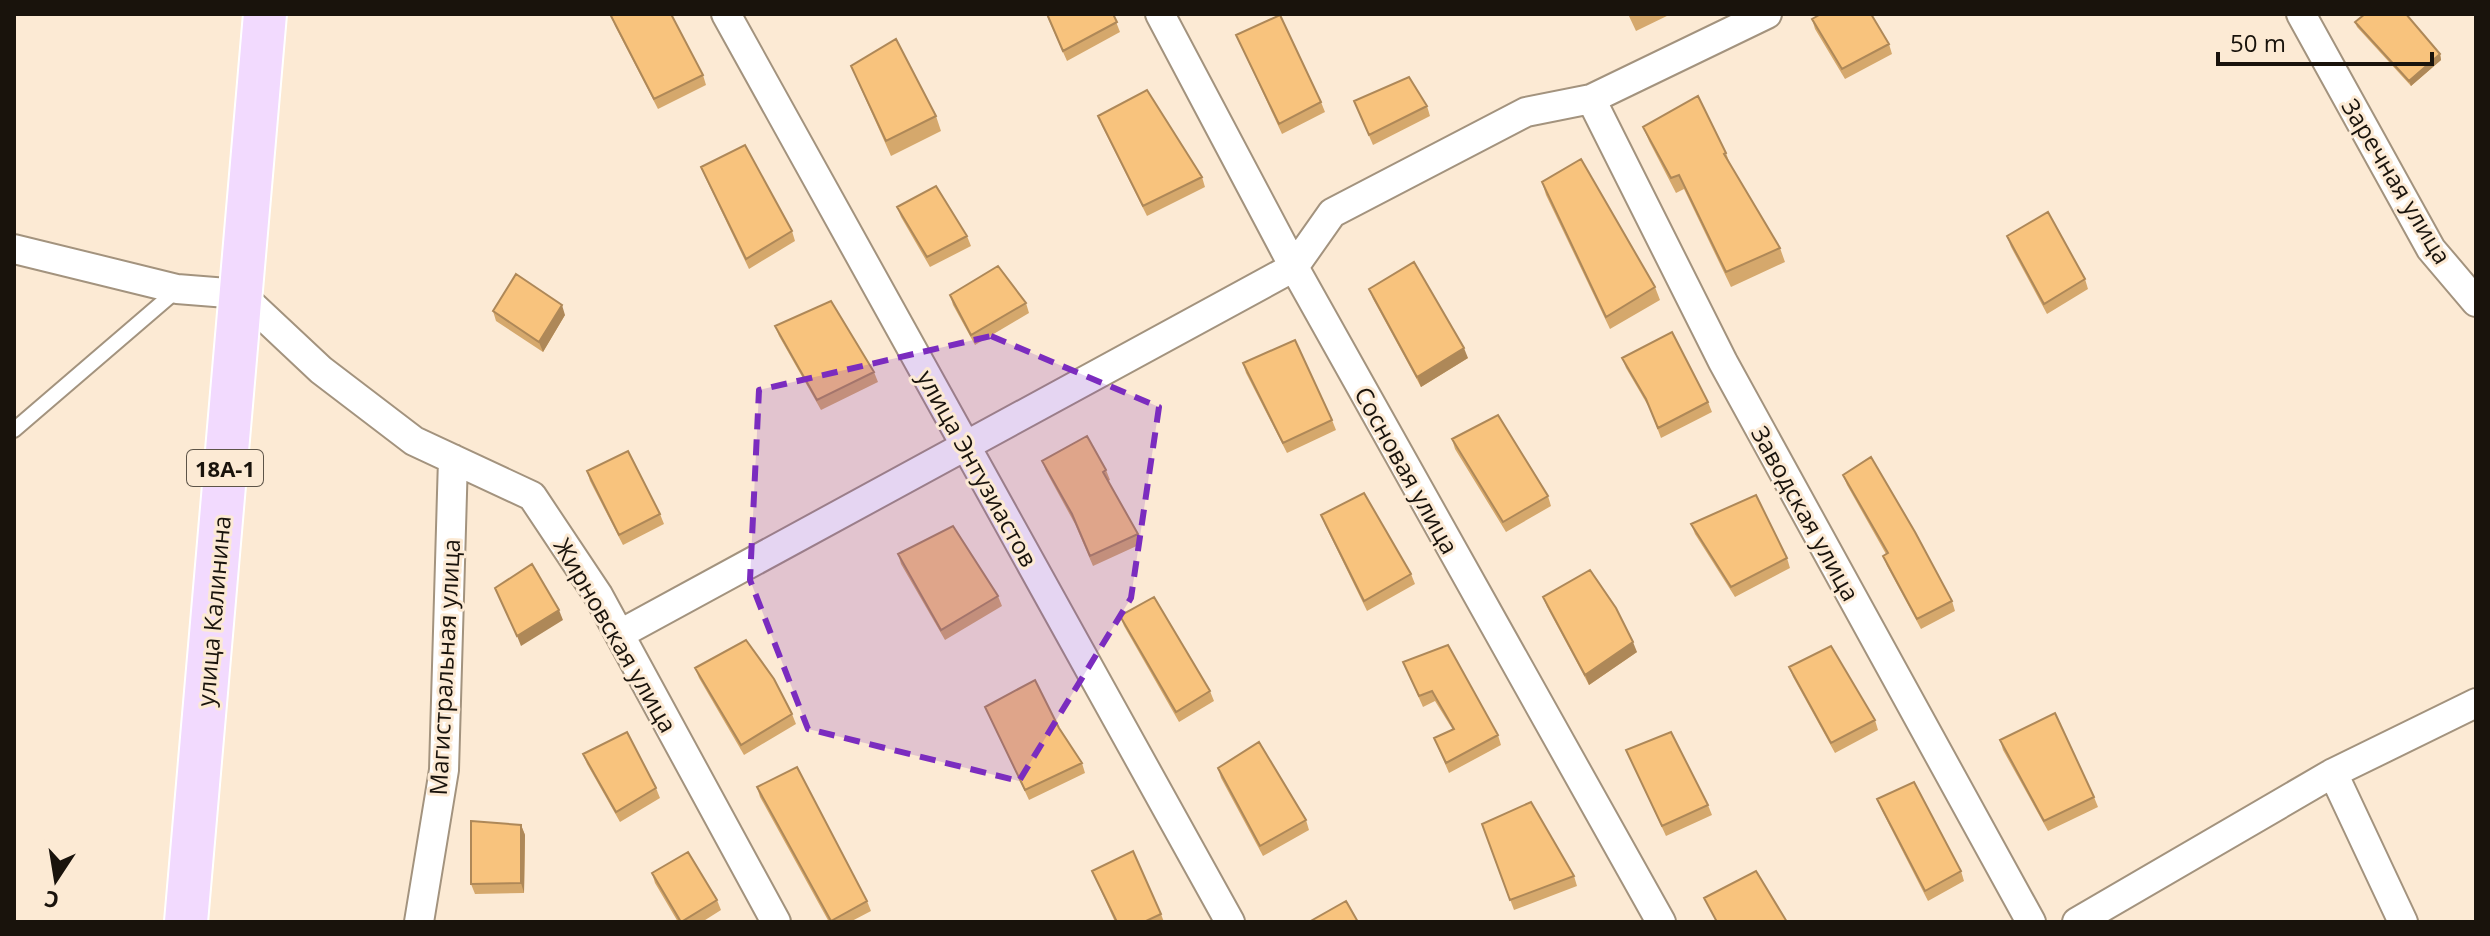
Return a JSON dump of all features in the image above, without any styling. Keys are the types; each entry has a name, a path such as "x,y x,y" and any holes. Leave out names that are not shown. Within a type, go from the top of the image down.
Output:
{"main road":[{"name":"улица Калинина","path":"186,922 265,14"}],"street":[{"name":"улица Энтузиастов","path":"726,14 1230,922"},
{"name":"Сосновая улица","path":"1160,14 1294,267 1661,922"},
{"path":"620,634 1294,267 1332,213 1526,112 1591,99 1767,14"},
{"name":"Заречная улица","path":"2301,14 2431,249 2476,302"},
{"name":"Заводская улица","path":"1591,99 1723,362 2031,922"},
{"path":"14,249 177,289 240,294"},
{"name":"Жирновская улица","path":"240,294 321,370 414,441 532,496 598,595 776,922"},
{"name":"Магистральная улица","path":"419,922 444,770 453,459"},
{"path":"2077,922 2333,773 2476,703"},
{"path":"2333,773 2403,922"}],"lane":[{"path":"14,430 177,289"}],"highlighted area":[{"path":"991,336 1159,407 1131,598 1019,781 808,729 750,580 759,390"}],"building":[{"path":"671,14 703,75 654,99 611,16"},
{"path":"1047,14 1113,14 1117,22 1063,51"},
{"path":"1821,14 1871,14 1889,44 1842,69 1812,19"},
{"path":"2365,14 2406,14 2440,54 2409,81 2355,22"},
{"path":"1280,15 1321,102 1279,124 1236,35"},
{"path":"896,39 936,116 886,141 851,66"},
{"path":"1409,77 1427,106 1369,135 1354,101"},
{"path":"1147,90 1202,177 1143,206 1098,116"},
{"path":"1698,96 1724,154 1780,248 1726,272 1679,175 1671,178 1643,127"},
{"path":"745,145 792,231 746,259 701,167"},
{"path":"1581,159 1655,287 1606,317 1542,182"},
{"path":"936,186 967,236 927,257 897,207"},
{"path":"2048,212 2085,279 2044,304 2007,236"},
{"path":"1414,262 1464,348 1417,377 1369,289"},
{"path":"998,266 1026,303 971,335 950,295"},
{"path":"516,274 562,305 539,342 493,311"},
{"path":"831,301 874,372 817,400 775,326"},
{"path":"1672,332 1708,402 1658,428 1646,399 1622,358"},
{"path":"1295,340 1332,420 1283,443 1243,363"},
{"path":"1498,415 1548,496 1503,522 1452,439"},
{"path":"1087,436 1106,470 1103,472 1138,534 1090,556 1072,514 1042,461"},
{"path":"628,451 660,514 619,535 587,471"},
{"path":"1871,457 1952,601 1917,619 1883,556 1888,553 1843,475"},
{"path":"1364,493 1411,574 1364,601 1321,515"},
{"path":"1756,495 1787,558 1731,587 1691,524"},
{"path":"953,526 998,596 941,630 898,554"},
{"path":"532,564 559,610 517,636 495,588"},
{"path":"1590,570 1616,608 1633,642 1585,675 1543,597"},
{"path":"1154,597 1210,691 1176,712 1120,616"},
{"path":"746,640 774,679 792,714 741,745 695,668"},
{"path":"1448,645 1498,735 1446,763 1434,738 1454,729 1432,691 1419,696 1403,662"},
{"path":"1831,646 1875,720 1831,743 1789,667"},
{"path":"1035,680 1059,728 1082,763 1025,790 985,707"},
{"path":"2055,713 2094,797 2044,821 2000,740"},
{"path":"627,732 656,788 616,812 583,754"},
{"path":"1671,732 1708,805 1662,826 1626,750"},
{"path":"1259,742 1306,820 1260,846 1218,768"},
{"path":"797,767 867,901 831,921 757,787"},
{"path":"1914,782 1961,871 1925,891 1877,799"},
{"path":"1531,802 1574,876 1510,900 1482,824"},
{"path":"471,821 521,825 521,883 471,884"},
{"path":"1133,851 1161,914 1144,922 1117,922 1092,871"},
{"path":"688,852 717,900 681,922 652,873"},
{"path":"1756,871 1787,922 1717,922 1704,898"},
{"path":"1346,901 1358,922 1309,922"}]}
